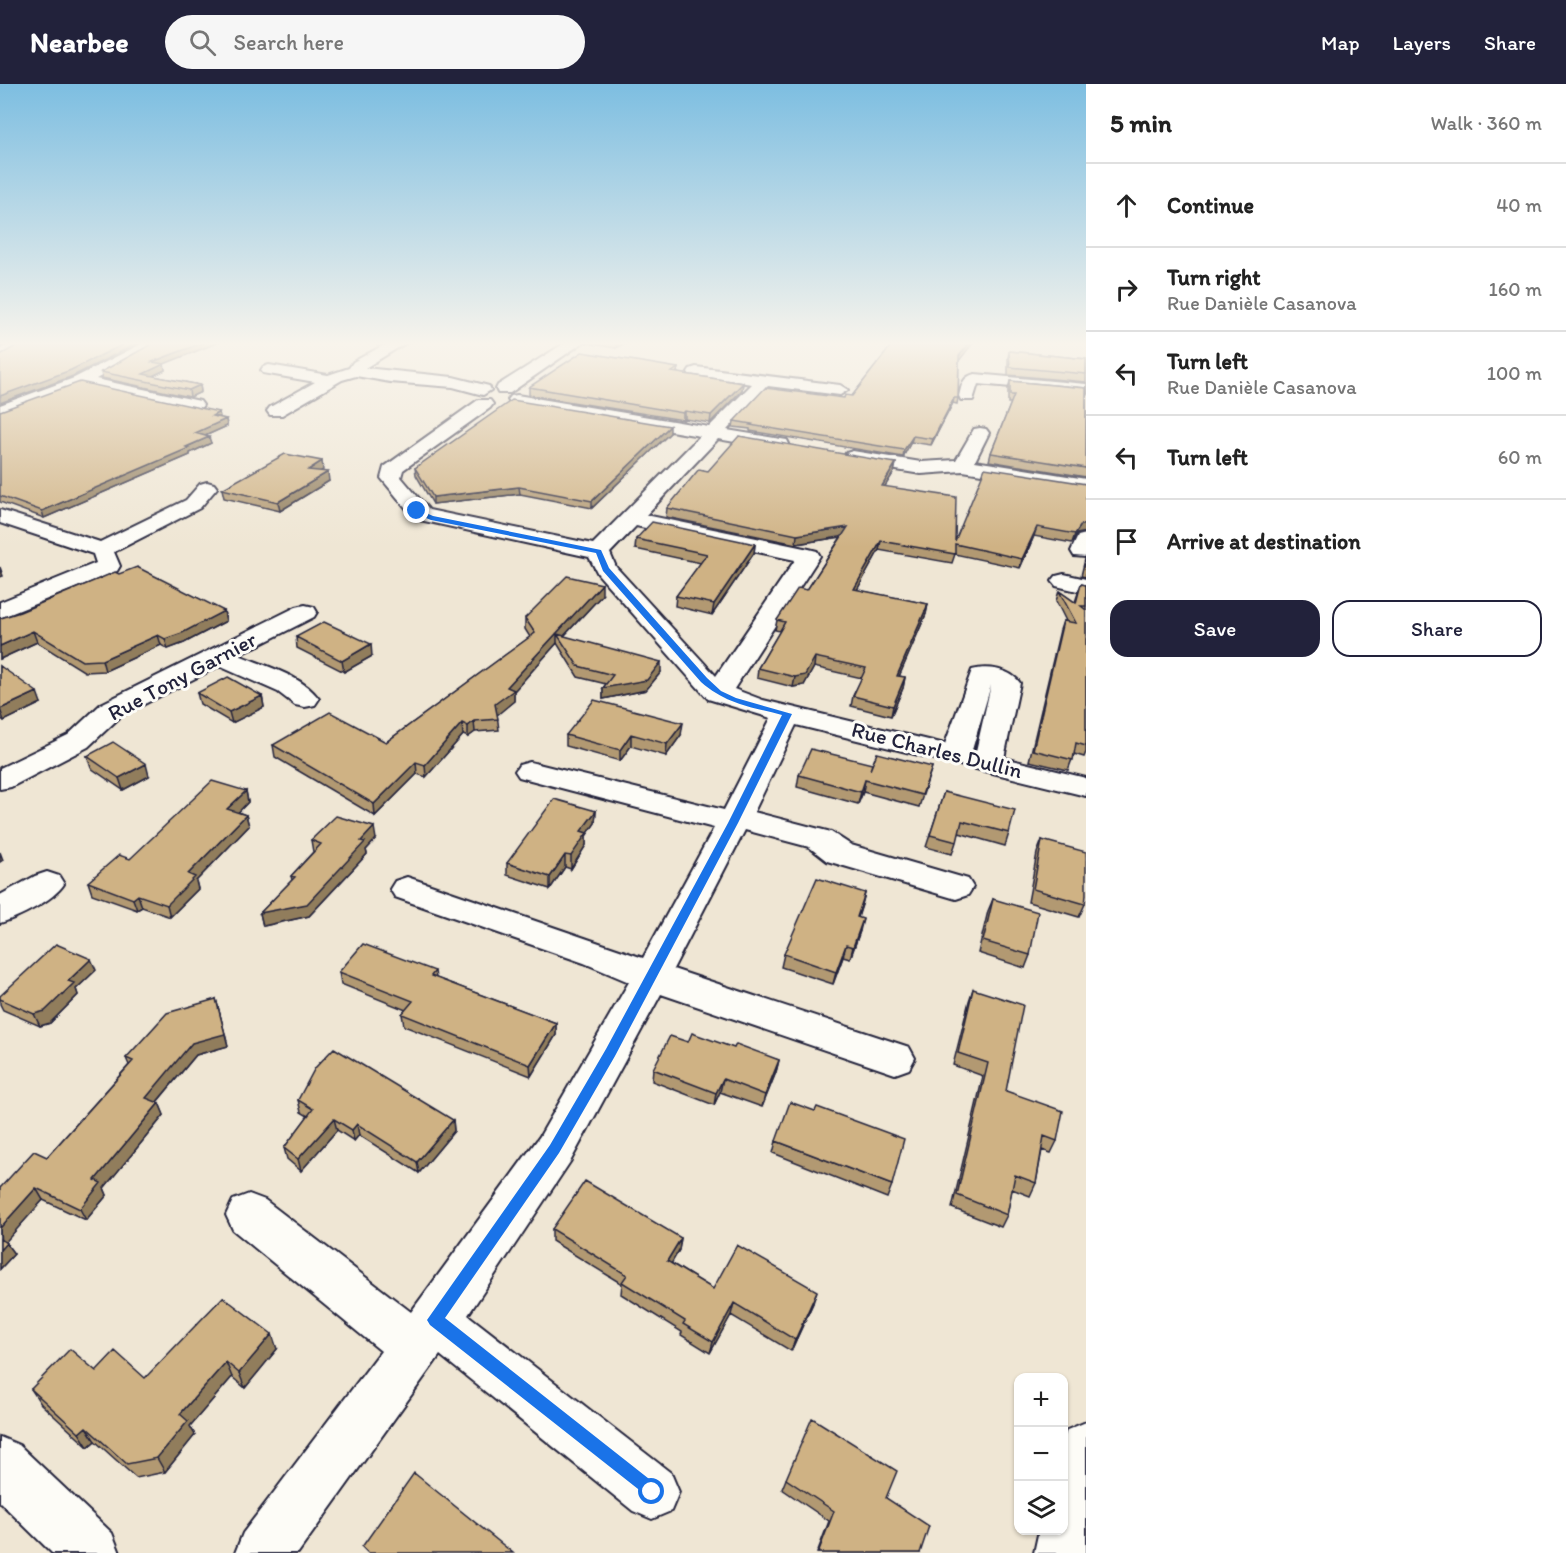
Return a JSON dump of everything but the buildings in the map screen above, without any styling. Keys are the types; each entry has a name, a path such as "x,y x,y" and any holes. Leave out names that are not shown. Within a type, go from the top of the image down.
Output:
{"street":[{"path":"468,410 394,467 390,478 417,511 422,515 598,552"},
{"path":"590,410 793,447"},
{"path":"598,552 737,410"},
{"path":"963,465 980,433"},
{"path":"838,454 921,468 963,465 1086,485"},
{"path":"0,611 105,558 193,504 207,488"},
{"path":"0,516 105,558"},
{"path":"598,552 606,569 718,693 809,556 630,518"},
{"name":"Rue Tony Garnier","path":"0,780 78,741 111,710 305,612"},
{"path":"219,656 288,686 305,699"},
{"path":"956,755 981,676 1002,680 1007,684 988,763"},
{"name":"Rue Charles Dullin","path":"718,693 734,700 787,714 1086,787"},
{"path":"263,1553 425,1333 555,1149 651,976 787,714"},
{"path":"530,771 820,839 839,853 956,887"},
{"path":"0,911 47,884"},
{"path":"407,889 597,954 651,976 895,1058"},
{"path":"249,1215 425,1333 652,1492"},
{"path":"1062,1553 1086,1449"},
{"path":"0,1464 93,1553"}],"route":[{"path":"417,511 431,518 598,552 606,569 718,693 734,700 787,714 733,823 610,1053 555,1149 435,1320 652,1492"}]}
